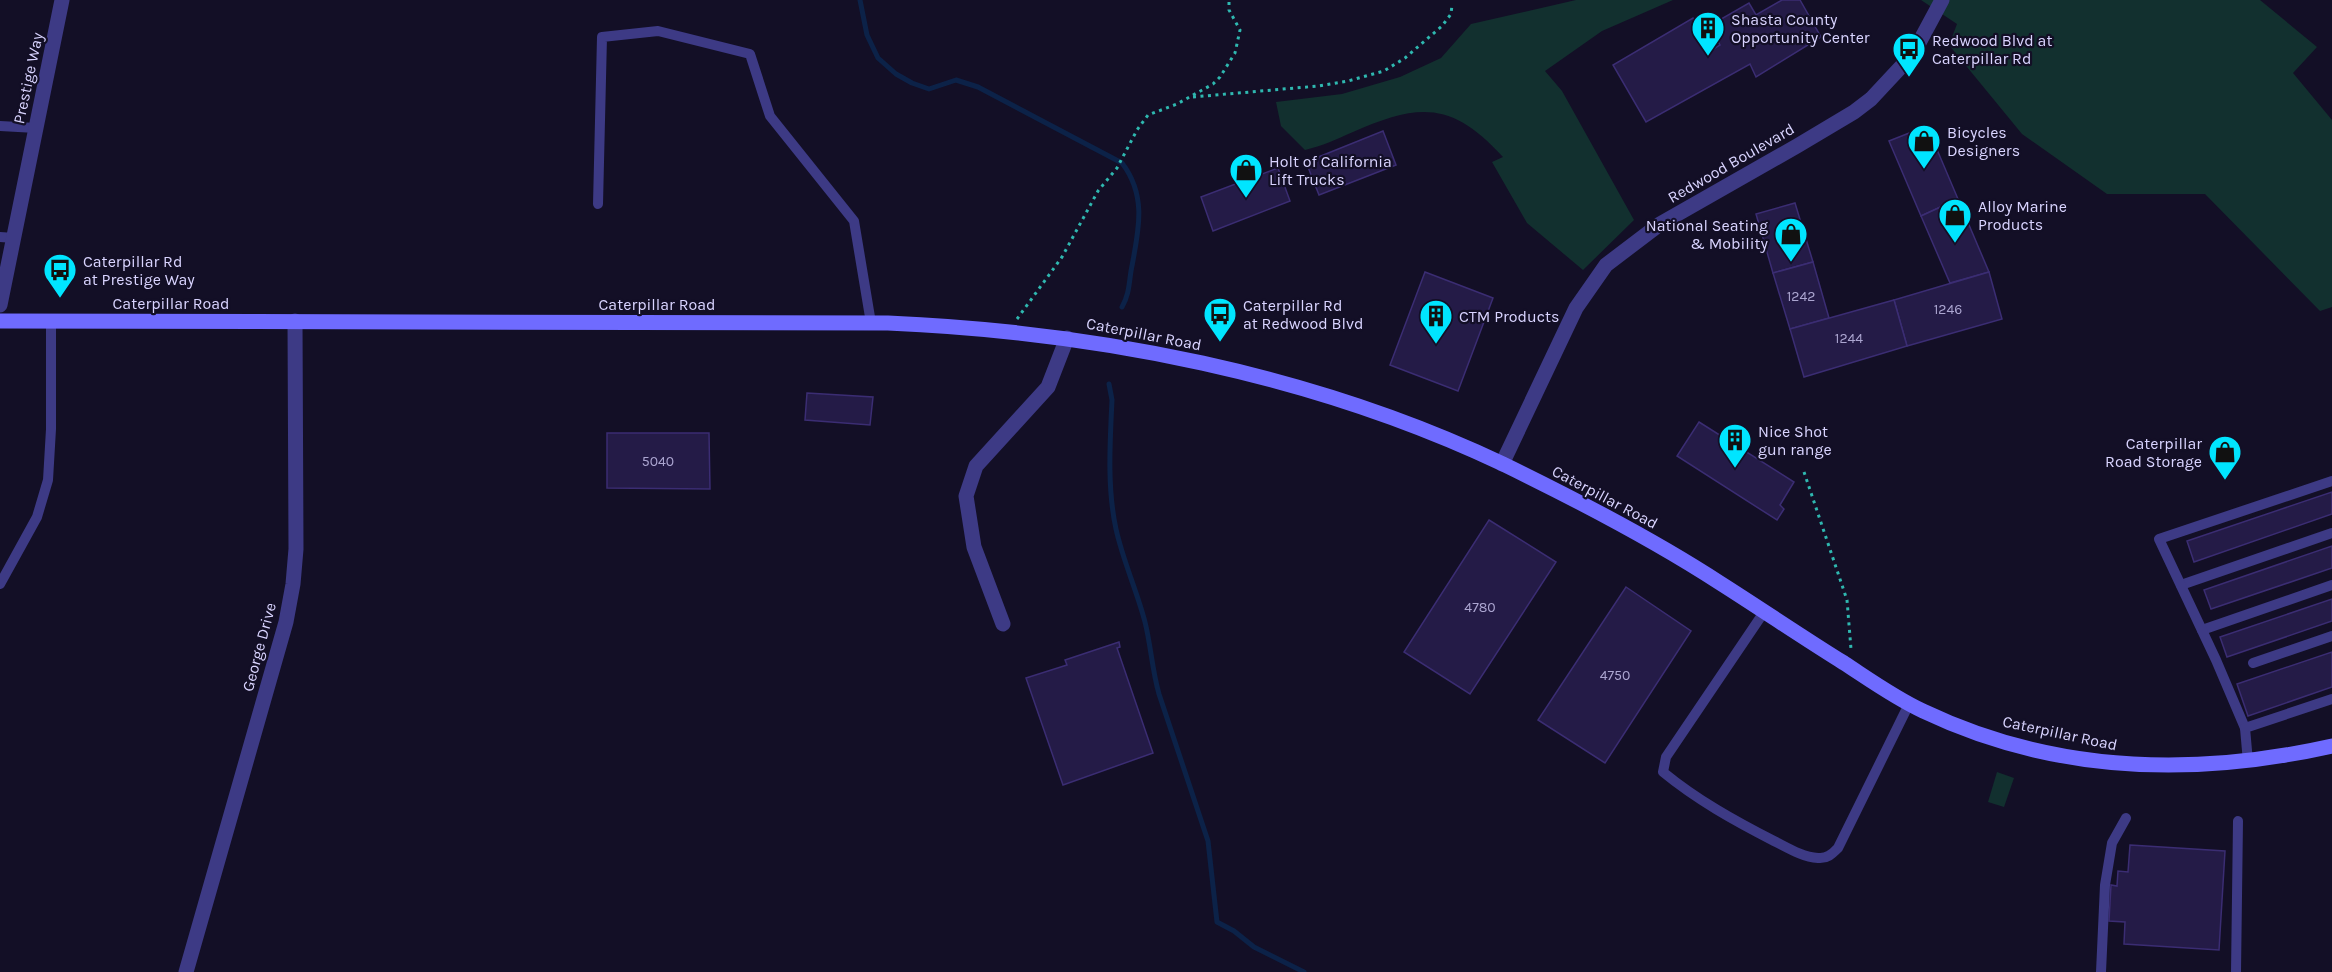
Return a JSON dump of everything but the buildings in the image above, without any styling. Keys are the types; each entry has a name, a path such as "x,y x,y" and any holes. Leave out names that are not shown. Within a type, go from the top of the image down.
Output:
{"street":[{"name":"Prestige Way","path":"0,305 7,238 36,128 62,0"},
{"name":"Redwood Boulevard","path":"1502,464 1576,308 1606,265 1660,224 1797,146 1854,112 1871,99 1912,54 1942,0"},
{"name":"Caterpillar Road","path":"0,321 871,323 1009,331 1067,338 1170,356 1279,382 1418,429 1502,464 1603,513 1722,584 1909,704 1994,739 2060,755 2151,766 2248,762 2332,746"},
{"name":"George Drive","path":"186,972 286,622 293,584 297,549 295,321"},
{"path":"1003,624 974,547 966,496 976,466 1048,387 1067,338"}],"lane":[{"path":"598,204 602,37 658,31 750,54 770,116 854,221 871,323"},
{"path":"0,126 36,128"},
{"path":"0,584 37,517 48,480 51,429 51,321"},
{"path":"2248,762 2245,728 2159,539 2332,481"},
{"path":"2181,585 2332,533"},
{"path":"2202,630 2332,585"},
{"path":"1764,612 1666,757 1663,772 1686,791 1736,822 1804,855 1820,858 1829,856 1838,848 1909,704"},
{"path":"2253,663 2332,636"},
{"path":"2245,728 2332,699"},
{"path":"2101,972 2105,885 2112,843 2126,818"},
{"path":"2235,970 2238,821"}],"path":[{"path":"1009,331 1031,297 1062,257 1098,191 1117,168 1137,130 1148,115 1204,91 1220,77 1235,53 1240,30 1228,10 1229,0"},
{"path":"1191,97 1318,86 1384,71 1406,58 1442,26 1451,14 1452,5"},
{"path":"1804,472 1847,600 1852,669"}],"green space":[{"path":"1576,0 1673,0 1602,31 1545,71 1562,91 1634,220 1583,270 1527,223 1492,162 1503,157 1467,125 1451,117 1416,112 1397,116 1305,150 1281,126 1276,102 1342,94 1400,77 1441,58 1471,24"},
{"path":"1921,0 2260,0 2317,47 2293,73 2332,120 2332,307 2320,311 2205,194 2107,194 2022,134 1949,45 1957,24"},
{"path":"1997,772 2014,778 2004,807 1988,802"}],"waterway":[{"path":"860,0 867,35 878,58 896,74 929,89 956,80 978,87 1122,163 1135,189 1139,216 1128,289 1122,307"},
{"path":"1109,384 1112,400 1110,482 1116,529 1145,622 1159,694 1208,841 1217,922 1234,931 1254,947 1304,972"}],"place":[{"name":"Shasta County Opportunity Center","path":"1708,57"},
{"name":"Redwood Blvd at Caterpillar Rd","path":"1909,78"},
{"name":"Bicycles Designers","path":"1924,170"},
{"name":"Holt of California Lift Trucks","path":"1246,199"},
{"name":"Alloy Marine Products","path":"1955,244"},
{"name":"National Seating & Mobility","path":"1791,263"},
{"name":"Caterpillar Rd at Prestige Way","path":"60,299"},
{"name":"Caterpillar Rd at Redwood Blvd","path":"1220,343"},
{"name":"CTM Products","path":"1436,345"},
{"name":"Nice Shot gun range","path":"1735,469"},
{"name":"Caterpillar Road Storage","path":"2225,481"}]}
